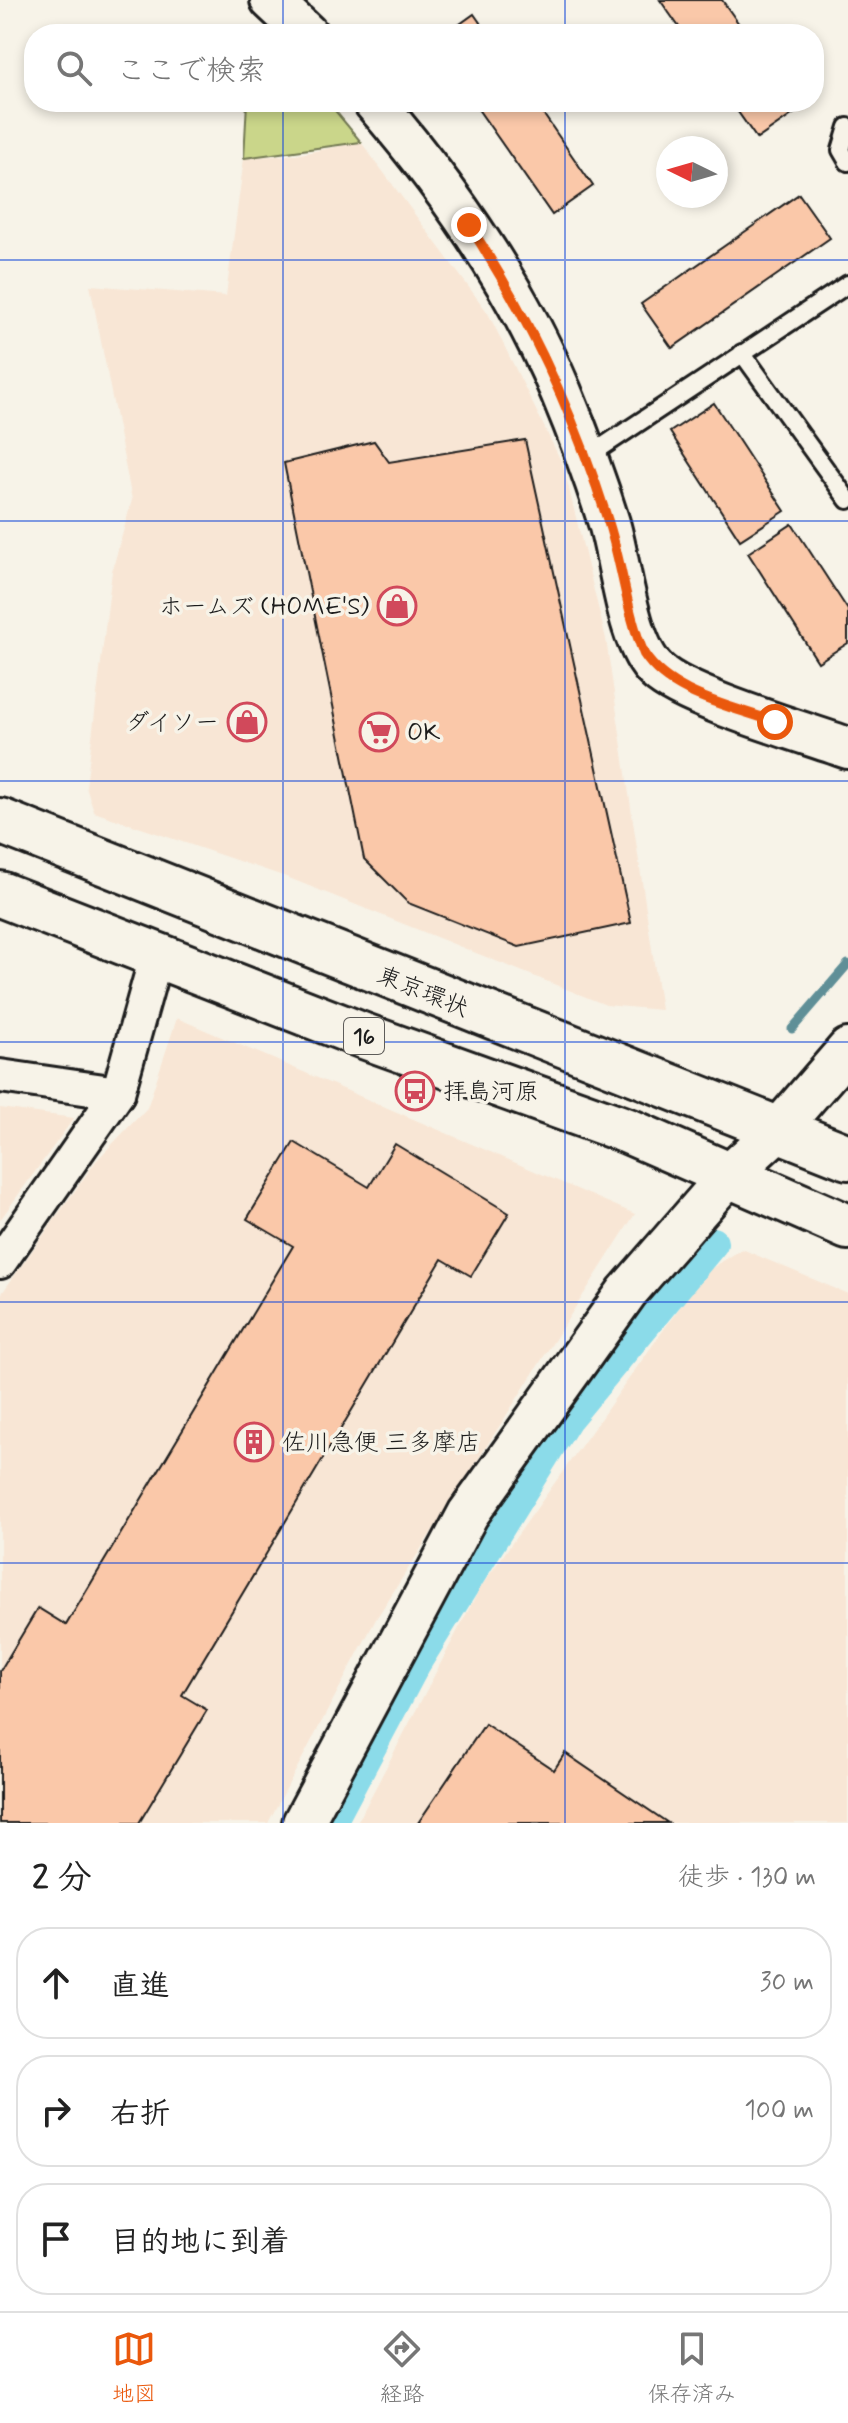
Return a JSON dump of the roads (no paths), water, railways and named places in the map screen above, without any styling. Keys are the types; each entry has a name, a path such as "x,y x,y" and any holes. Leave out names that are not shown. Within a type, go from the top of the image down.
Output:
{"highway":[{"name":"東京環状","path":"0,821 848,1157"},
{"name":"16","path":"0,894 156,957 628,1131 848,1227"}],"street":[{"path":"271,0 296,24"},
{"path":"382,112 447,192 491,258 544,355 587,457 618,554 638,640 656,670 683,688 848,748"},
{"path":"0,1262 118,1093 156,957"},
{"path":"303,1823 468,1514 627,1292 729,1175 778,1130 848,1049"},
{"path":"0,1076 118,1093"}],"lane":[{"path":"848,127 841,150 848,162"},
{"path":"587,457 848,284"},
{"path":"742,353 848,500"}],"waterway":[{"path":"792,1029 848,964"},
{"path":"330,1823 415,1663 566,1419 712,1243"}],"place":[{"name":"ホームズ (HOME'S)","path":"397,606"},
{"name":"ダイソー","path":"247,722"},
{"name":"OK","path":"379,732"},
{"name":"拝島河原","path":"415,1091"},
{"name":"佐川急便 三多摩店","path":"254,1442"}]}
